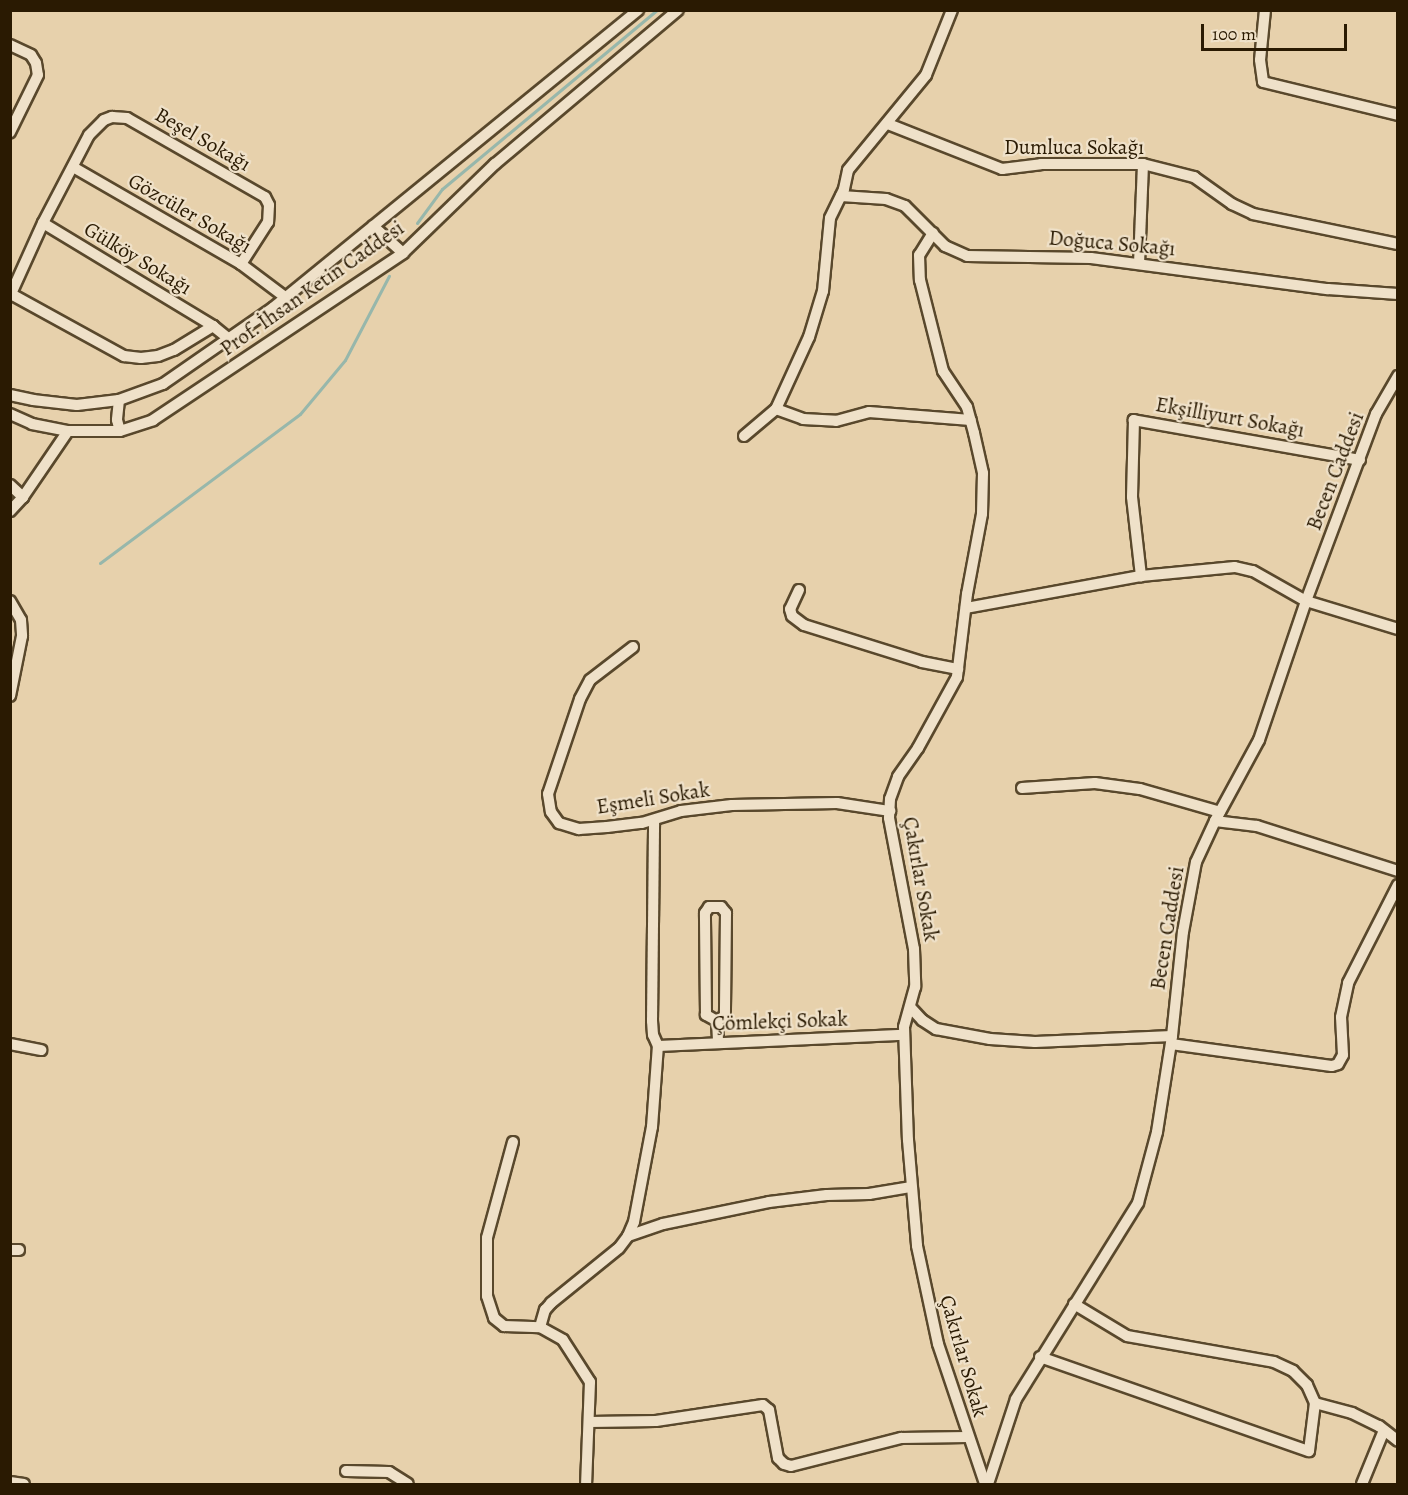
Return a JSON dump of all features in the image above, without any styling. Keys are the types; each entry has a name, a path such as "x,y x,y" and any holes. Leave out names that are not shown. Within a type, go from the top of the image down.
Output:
{"street":[{"name":"Prof. İhsan Ketin Caddesi","path":"10,395 77,405 119,400 163,384 285,297 638,10"},
{"name":"Prof. İhsan Ketin Caddesi","path":"10,414 32,424 68,431 120,430 153,420 403,253 495,164 678,10"},
{"path":"744,436 776,409 809,337 823,291 830,218 842,196 848,170 926,75 952,10"},
{"path":"1265,10 1260,60 1263,82 1398,115"},
{"path":"10,45 27,52 36,63 37,81 10,132"},
{"name":"Beşel Sokağı","path":"73,167 89,135 104,120 112,117 127,118 265,197 269,205 268,222 241,264"},
{"name":"Dumluca Sokağı","path":"888,124 1002,169 1041,164 1143,164 1194,177 1232,204 1253,214 1398,244"},
{"path":"1139,264 1143,164"},
{"path":"73,167 43,223 11,295 124,356 158,357 213,326"},
{"name":"Gözcüler Sokağı","path":"73,167 241,264 285,297"},
{"name":"Doğuca Sokağı","path":"842,196 886,198 905,206 955,253 967,256 1090,258 1328,289 1398,294"},
{"name":"Gülköy Sokağı","path":"43,223 213,326 228,338"},
{"path":"373,226 403,253"},
{"name":"Çakırlar Sokak","path":"933,233 924,243 920,255 920,280 943,371 958,392 970,420 983,473 982,514 958,669 938,714 898,777 890,799 890,812 914,949 915,987 904,1035 911,1187 917,1246 926,1294 968,1437 987,1485"},
{"name":"Becen Caddesi","path":"987,1485 1016,1399 1138,1203 1157,1132 1184,932 1196,862 1217,817 1260,740 1306,601 1376,414 1398,376"},
{"path":"119,400 117,420 120,430"},
{"path":"776,409 803,419 836,421 869,412 970,420"},
{"name":"Ekşilliyurt Sokağı","path":"1141,576 1132,497 1134,420 1360,460"},
{"path":"10,511 23,497 68,431"},
{"path":"10,485 23,497"},
{"path":"966,608 1141,576 1234,567 1253,571 1306,601 1398,629"},
{"path":"799,590 790,605 790,613 804,625 922,662 958,669"},
{"path":"10,601 21,620 22,636 10,696"},
{"name":"Eşmeli Sokak","path":"633,647 590,680 580,699 550,786 548,803 559,823 579,829 631,825 681,811 732,805 837,803 890,812"},
{"path":"1022,788 1095,783 1140,789 1217,817 1257,826 1398,871"},
{"path":"540,1327 545,1310 551,1303 619,1248 634,1222 652,1127 658,1046 653,1035 652,1021 654,820"},
{"path":"910,1007 922,1020 936,1029 990,1039 1035,1042 1171,1040 1332,1066 1338,1064 1343,1055 1341,1017 1348,982 1398,885"},
{"path":"710,907 721,907 726,913 725,1016 717,1021 706,1015 705,913 710,907"},
{"path":"717,1021 718,1043"},
{"name":"Çömlekçi Sokak","path":"658,1046 904,1035"},
{"path":"10,1044 41,1050"},
{"path":"513,1142 487,1238 487,1296 494,1318 504,1326 540,1327 563,1340 590,1382 586,1485"},
{"path":"628,1236 663,1224 769,1202 827,1195 869,1194 911,1187"},
{"path":"1040,1358 1309,1451 1315,1403 1307,1385 1293,1371 1274,1362 1127,1336 1074,1304"},
{"path":"1315,1403 1352,1413 1384,1430 1398,1442"},
{"path":"590,1422 656,1421 763,1405 769,1410 778,1458 787,1466 901,1438 968,1437"},
{"path":"1362,1485 1384,1430"},
{"path":"346,1471 389,1472 408,1485"},
{"path":"10,1482 24,1485"}],"waterway":[{"path":"417,223 442,189 657,10"},
{"path":"100,563 300,414 345,360 389,276"}]}
